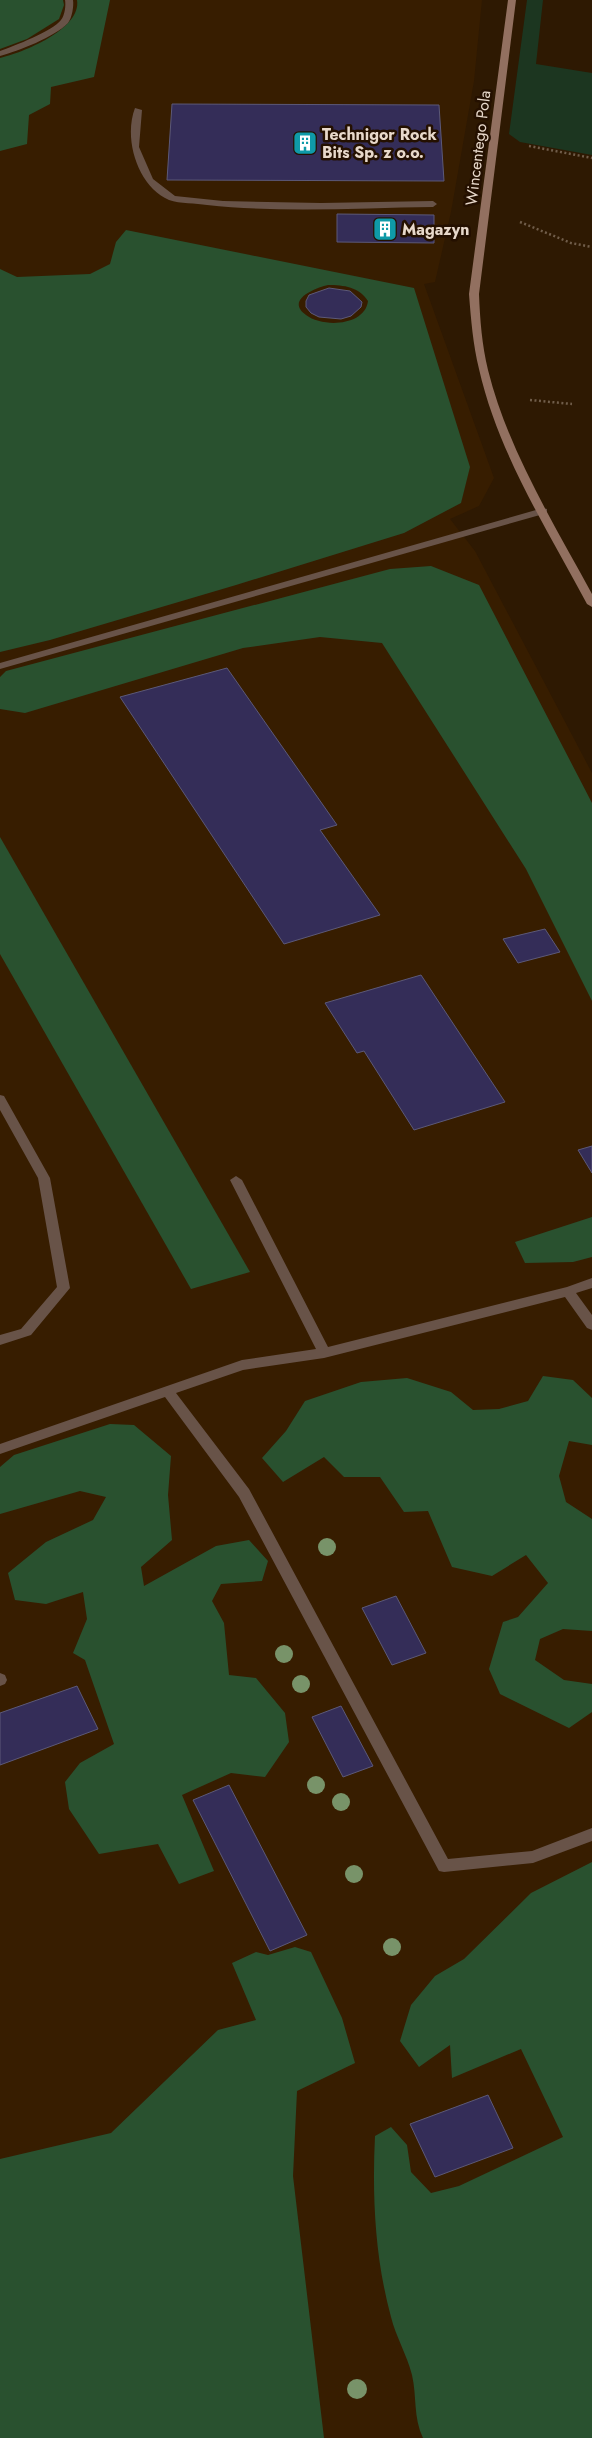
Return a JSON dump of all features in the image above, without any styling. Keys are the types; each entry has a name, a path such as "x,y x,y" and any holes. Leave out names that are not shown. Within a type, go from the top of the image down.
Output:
{"street":[{"name":"Wincentego Pola","path":"512,0 474,294 477,336 489,387 510,445 592,604"}],"lane":[{"path":"0,54 34,41 65,20 70,5 69,0"},
{"path":"138,110 135,147 149,180 172,198 242,205 434,204"},
{"path":"0,666 544,511"},
{"path":"0,1099 44,1178 64,1288 26,1332 0,1340"},
{"path":"236,1180 324,1353"},
{"path":"0,1449 168,1393 242,1365 324,1353 568,1291 592,1283"},
{"path":"568,1291 592,1325"},
{"path":"168,1393 244,1493 444,1866 533,1857 592,1834"}],"path":[{"path":"525,146 592,158"},
{"path":"515,220 572,243 592,247"}],"shaded area":[{"path":"0,0 482,0 474,81 451,212 435,282 424,284 494,478 479,506 450,519 475,551 592,773 592,2438 0,2438"}],"green space":[{"path":"0,0 63,0 64,5 59,19 27,39 0,49"},
{"path":"77,0 110,0 94,77 51,87 50,104 29,115 27,144 0,151 0,58 22,51 61,30 76,11"},
{"path":"527,0 543,0 536,64 592,73 592,155 520,142 509,134"},
{"path":"126,230 414,288 470,467 461,503 404,533 50,640 0,652 0,269 17,277 90,274 110,264 116,242","holes":["328,285 345,286 356,290 368,301 365,309 352,320 332,323 313,319 300,310 300,300 304,296"]},
{"path":"431,566 479,585 592,803 592,1001 526,869 382,643 320,637 243,648 25,713 0,709 0,677 6,671 390,569"},
{"path":"0,837 250,1272 191,1289 0,954"},
{"path":"592,1217 592,1257 573,1262 525,1263 515,1242"},
{"path":"543,1376 573,1380 592,1398 592,1445 569,1441 559,1476 566,1502 592,1519 592,1631 563,1629 540,1639 535,1660 564,1680 592,1684 592,1712 569,1728 500,1694 489,1669 503,1622 518,1617 548,1583 526,1555 492,1576 452,1567 428,1511 404,1512 380,1477 344,1477 324,1457 283,1482 262,1458 286,1431 305,1401 361,1382 407,1378 451,1392 473,1410 499,1409 528,1401"},
{"path":"110,1424 134,1425 171,1456 168,1495 172,1540 141,1567 144,1586 216,1546 249,1540 268,1561 262,1581 221,1584 212,1601 224,1623 229,1675 256,1678 285,1713 289,1742 265,1777 231,1773 182,1795 214,1871 179,1884 158,1844 99,1854 69,1809 65,1782 80,1763 114,1744 85,1660 73,1653 87,1619 83,1592 46,1604 15,1600 8,1573 46,1542 93,1520 106,1497 80,1491 0,1514 0,1467 14,1455"},
{"path":"592,1862 592,2438 423,2438 416,2414 412,2375 393,2324 381,2272 375,2205 375,2136 391,2127 407,2145 411,2172 431,2193 459,2186 563,2137 521,2049 452,2078 450,2045 419,2067 400,2041 411,2005 435,1976 464,1959 531,1893"},
{"path":"295,1947 311,1952 342,2018 355,2063 297,2091 293,2176 324,2438 0,2438 0,2159 111,2133 218,2030 256,2020 232,1963 256,1952 268,1955"}],"building":[{"name":"Technigor Rock Bits Sp. z o.o.","path":"172,104 439,105 444,181 167,180"},
{"name":"Magazyn","path":"337,214 434,215 434,243 337,242"},
{"path":"329,288 350,291 362,302 361,307 351,316 341,319 319,317 311,313 306,307 309,295"},
{"path":"227,668 337,825 320,830 380,915 284,944 120,697"},
{"path":"545,929 560,952 518,963 503,939"},
{"path":"421,975 505,1102 414,1130 364,1051 357,1053 325,1003"},
{"path":"592,1146 592,1173 578,1150"},
{"path":"396,1596 426,1653 392,1665 362,1608"},
{"path":"77,1686 98,1729 0,1765 0,1713"},
{"path":"341,1706 373,1766 343,1777 312,1717"},
{"path":"229,1785 307,1935 270,1951 193,1800"},
{"path":"488,2095 513,2148 435,2177 410,2124"}],"place":[{"name":"Technigor Rock Bits Sp. z o.o.","path":"305,143"},
{"name":"Magazyn","path":"385,229"}]}
